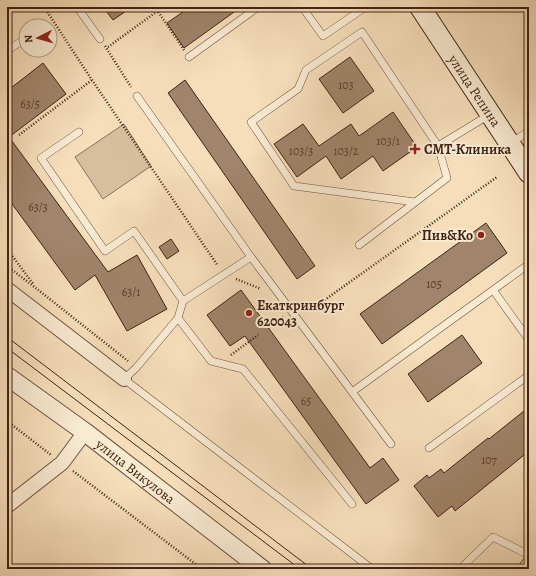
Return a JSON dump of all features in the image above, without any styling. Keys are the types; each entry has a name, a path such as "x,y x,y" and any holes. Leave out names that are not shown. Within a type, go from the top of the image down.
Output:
{"main road":[{"name":"улица Репина","path":"420,7 529,174"}],"street":[{"path":"7,289 124,379"},
{"name":"улица Викулова","path":"7,376 85,432 262,569"},
{"path":"7,506 62,462 85,432"}],"lane":[{"path":"78,7 100,39"},
{"path":"189,57 258,7"},
{"path":"302,7 323,36 364,8 363,7"},
{"path":"359,245 447,178 438,146 362,32 306,70 298,89 251,122 294,186 415,202"},
{"path":"7,51 18,43"},
{"path":"137,96 280,297 391,444"},
{"path":"438,146 490,114"},
{"path":"510,144 529,130"},
{"path":"79,132 41,158 105,251 134,231 183,301"},
{"path":"251,257 183,301 178,318 136,368 124,379 372,569"},
{"path":"352,392 529,264"},
{"path":"493,290 529,340"},
{"path":"178,318 211,361 243,369 352,504"},
{"path":"429,448 529,375"},
{"path":"460,569 493,538 529,555"}],"path":[{"path":"44,7 224,275 280,297 312,309 497,177"},
{"path":"155,7 189,57"},
{"path":"106,48 163,7"},
{"path":"100,39 137,96"},
{"path":"19,135 92,80"},
{"path":"7,249 37,289"},
{"path":"7,266 136,368"},
{"path":"268,328 291,311"},
{"path":"219,363 258,335"},
{"path":"7,421 202,569"}],"shaded area":[{"path":"124,124 151,166 103,199 75,157"}],"building":[{"path":"103,7 132,7 113,20"},
{"path":"190,7 241,7 184,48 167,23"},
{"path":"350,57 374,91 343,113 319,79"},
{"path":"43,63 66,94 9,137 108,272 137,255 167,309 127,331 95,275 75,290 7,197 7,91"},
{"path":"185,80 315,266 297,279 168,93"},
{"path":"393,112 417,147 383,171 373,156 341,179 326,156 297,177 274,144 303,124 319,146 351,124 359,136"},
{"path":"486,223 507,253 382,344 360,314"},
{"path":"171,239 179,251 167,259 159,247"},
{"path":"241,290 370,468 383,458 399,480 366,504 245,336 230,346 207,315"},
{"path":"462,335 482,363 428,402 408,374"},
{"path":"529,407 529,451 455,511 452,506 438,517 414,486 427,475 429,478 441,469 444,473"}],"tram line":[{"path":"7,337 312,569"},
{"path":"7,348 300,569"}],"place":[{"name":"СМТ-Клиника","path":"415,149"},
{"name":"Пив&Ко","path":"481,235"},
{"name":"Екаткринбург 620043","path":"249,313"}]}
